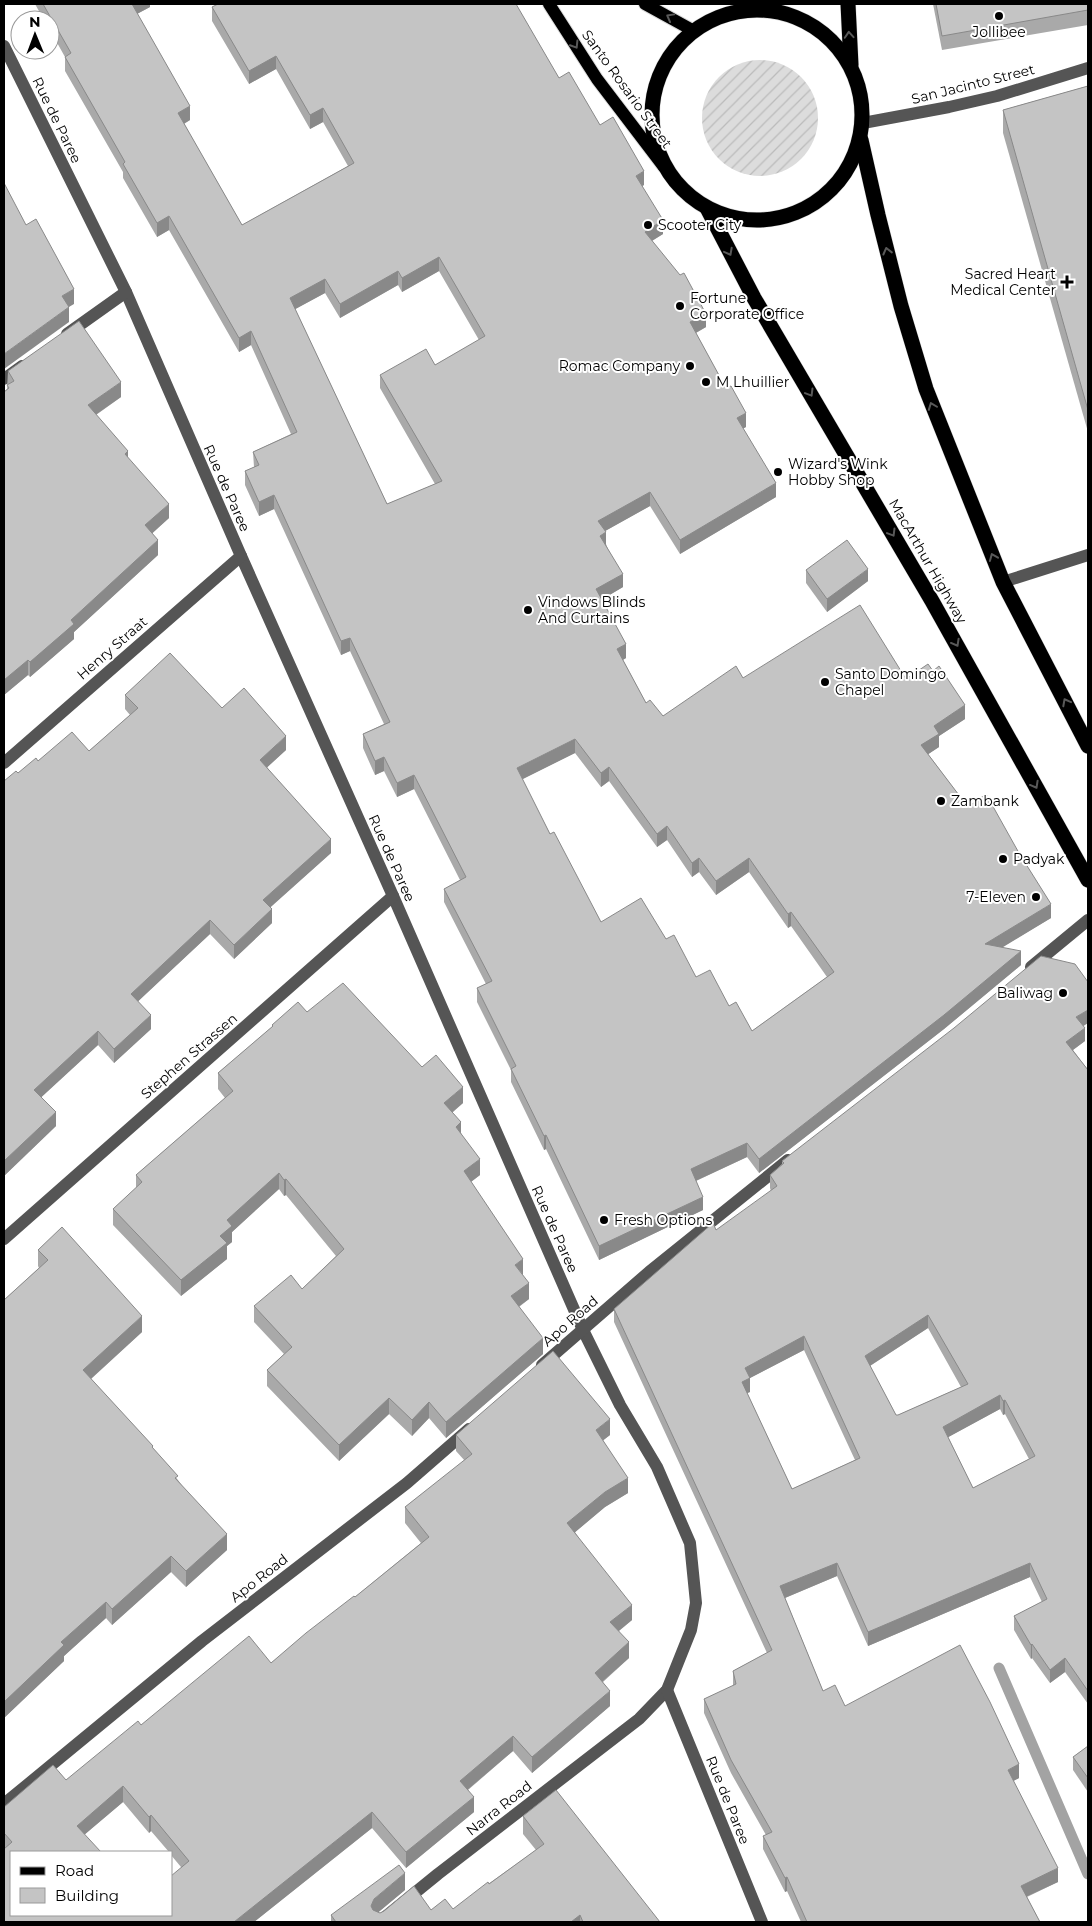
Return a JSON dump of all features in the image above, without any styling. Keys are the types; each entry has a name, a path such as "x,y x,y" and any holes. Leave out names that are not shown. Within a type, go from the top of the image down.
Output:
{"highway":[{"path":"848,4 852,67"},
{"path":"862,131 854,159 835,188 818,202 795,214 767,220 740,220 707,208 682,191 664,167 655,146 651,124 654,91 662,67 678,45 694,31 734,8 781,12 802,20 828,37 852,67 862,95 862,131 878,215 901,306 926,389 1003,582 1088,746"},
{"name":"MacArthur Highway","path":"707,208 754,298 932,601 1088,880"}],"main road":[{"name":"Santo Rosario Street","path":"549,4 597,79 664,167"},
{"path":"646,4 694,31"}],"street":[{"name":"Rue de Paree","path":"4,46 126,292 583,1330 620,1405 657,1467 690,1543 696,1603 691,1630 667,1690 639,1719"},
{"name":"San Jacinto Street","path":"862,131 996,96 1088,68"},
{"path":"57,341 126,292"},
{"path":"4,379 34,358"},
{"path":"1003,582 1088,555"},
{"name":"Henry Straat","path":"4,763 241,556"},
{"name":"Stephen Strassen","path":"4,1239 393,896"},
{"path":"1023,974 1088,920"},
{"name":"Apo Road","path":"532,1374 649,1272 795,1155"},
{"name":"Apo Road","path":"4,1804 202,1641 407,1483 480,1419"},
{"name":"Rue de Paree","path":"667,1690 762,1922"},
{"name":"Narra Road","path":"379,1922 438,1874 639,1719"}],"shaded area":[{"path":"760,60 782,64 801,77 814,96 818,118 814,140 801,159 782,172 760,176 738,172 719,159 706,140 702,118 706,96 719,77 738,64"}],"building":[{"path":"43,4 132,4 190,106 178,113 242,225 354,163 323,108 310,115 276,56 249,71 212,7 218,4 516,4 559,78 569,72 600,125 613,117 644,171 636,176 663,220 645,232 680,275 684,273 706,314 690,322 726,388 731,386 746,413 737,418 776,483 680,540 650,492 598,521 606,532 600,536 623,574 596,589 626,644 617,649 646,703 650,700 663,716 736,666 743,678 860,605 906,679 928,664 933,671 939,666 965,705 934,726 939,734 921,745 968,807 986,794 1019,853 1051,904 985,944 1021,951 944,1015 759,1159 747,1143 691,1169 703,1197 599,1246 546,1135 544,1136 511,1069 516,1066 477,988 492,981 444,889 466,877 414,775 397,783 384,757 375,761 363,734 390,722 350,638 341,641 274,495 259,502 245,471 259,465 253,452 297,432 251,331 239,338 169,216 157,223 123,164 125,162 65,57 71,53 60,34 60,10 46,10","holes":["439,257 485,336 435,365 426,349 380,375 442,481 387,504 290,298 325,279 340,304 398,271 402,278","575,739 601,773 609,767 657,834 667,826 692,863 699,858 716,881 749,858 788,914 791,912 834,972 752,1031 736,1002 729,1006 710,970 696,977 674,935 666,939 641,898 601,922 554,832 550,834 517,768"]},
{"path":"936,4 1088,4 1088,10 942,36"},
{"name":"Sacred Heart Medical Center","path":"1088,86 1088,410 1003,110"},
{"path":"4,183 26,225 36,219 74,289 62,296 69,307 4,354"},
{"path":"79,321 121,382 88,405 128,451 125,454 169,504 145,525 158,540 71,620 74,624 30,662 28,660 4,680 4,392 9,388 7,385 14,381 8,371"},
{"path":"847,540 868,569 827,599 806,570"},
{"path":"170,653 222,708 244,688 286,736 260,760 331,839 263,900 272,909 234,945 210,920 131,994 151,1015 114,1049 98,1031 34,1090 56,1112 4,1161 4,781 16,771 18,773 36,758 38,761 72,732 89,751 138,708 125,695"},
{"path":"1041,956 1075,964 1088,982 1088,1010 1076,1017 1085,1028 1066,1042 1088,1070 1088,1691 1065,1658 1050,1670 1031,1645 1014,1616 1047,1599 1030,1563 868,1632 837,1563 780,1586 823,1691 835,1685 845,1706 960,1645 990,1702 1019,1764 1008,1770 1058,1868 1021,1886 1040,1922 807,1922 787,1877 785,1878 763,1836 772,1832 731,1760 704,1699 736,1684 733,1671 772,1650 614,1309 713,1223 716,1230 777,1186 770,1175 784,1163 782,1161 954,1028","holes":["928,1315 968,1384 896,1415 865,1356","804,1336 860,1458 792,1489 742,1382 750,1378 745,1368","1000,1395 1003,1401 1005,1400 1035,1456 973,1488 943,1427"]},
{"path":"343,983 422,1067 436,1055 463,1087 444,1103 461,1122 456,1127 480,1159 464,1171 523,1259 515,1265 529,1283 511,1296 543,1338 446,1422 429,1402 412,1420 389,1398 339,1445 267,1370 292,1347 254,1306 291,1275 302,1289 344,1249 286,1179 284,1180 279,1173 227,1220 232,1226 220,1236 227,1243 181,1280 113,1209 142,1182 136,1175 233,1091 218,1073 298,1002 307,1012"},
{"path":"62,1227 142,1316 83,1370 153,1446 178,1476 175,1478 227,1534 186,1571 171,1556 112,1609 106,1602 61,1642 64,1645 4,1702 4,1300 48,1260 38,1250"},
{"path":"553,1351 610,1419 596,1430 628,1478 605,1492 567,1523 632,1605 610,1622 629,1642 595,1673 610,1691 532,1757 513,1736 460,1781 474,1797 406,1852 372,1812 234,1922 4,1922 4,1849 12,1842 4,1833 4,1807 53,1765 66,1780 138,1721 141,1725 249,1636 271,1663 306,1633 355,1597 429,1537 405,1507 472,1454 456,1435"},
{"path":"1088,1746 1088,1778 1073,1757"},
{"path":"556,1790 660,1922 583,1922 580,1915 571,1922 336,1922 331,1915 399,1865 405,1873 374,1899 371,1906 373,1910 380,1913 384,1911 414,1886 431,1910 445,1899 453,1909 488,1882 489,1884 544,1844 523,1816"}],"waterway":[{"path":"999,1668 1088,1874"}],"place":[{"name":"Jollibee","path":"999,16"},
{"name":"Scooter City","path":"648,225"},
{"name":"Sacred Heart Medical Center","path":"1067,282"},
{"name":"Fortune Corporate Office","path":"680,306"},
{"name":"Romac Company","path":"690,366"},
{"name":"M Lhuillier","path":"706,382"},
{"name":"Wizard's Wink Hobby Shop","path":"778,472"},
{"name":"Vindows Blinds And Curtains","path":"528,610"},
{"name":"Santo Domingo Chapel","path":"825,682"},
{"name":"Zambank","path":"941,801"},
{"name":"Padyak","path":"1003,859"},
{"name":"7-Eleven","path":"1036,897"},
{"name":"Baliwag","path":"1063,993"},
{"name":"Fresh Options","path":"604,1220"}]}
